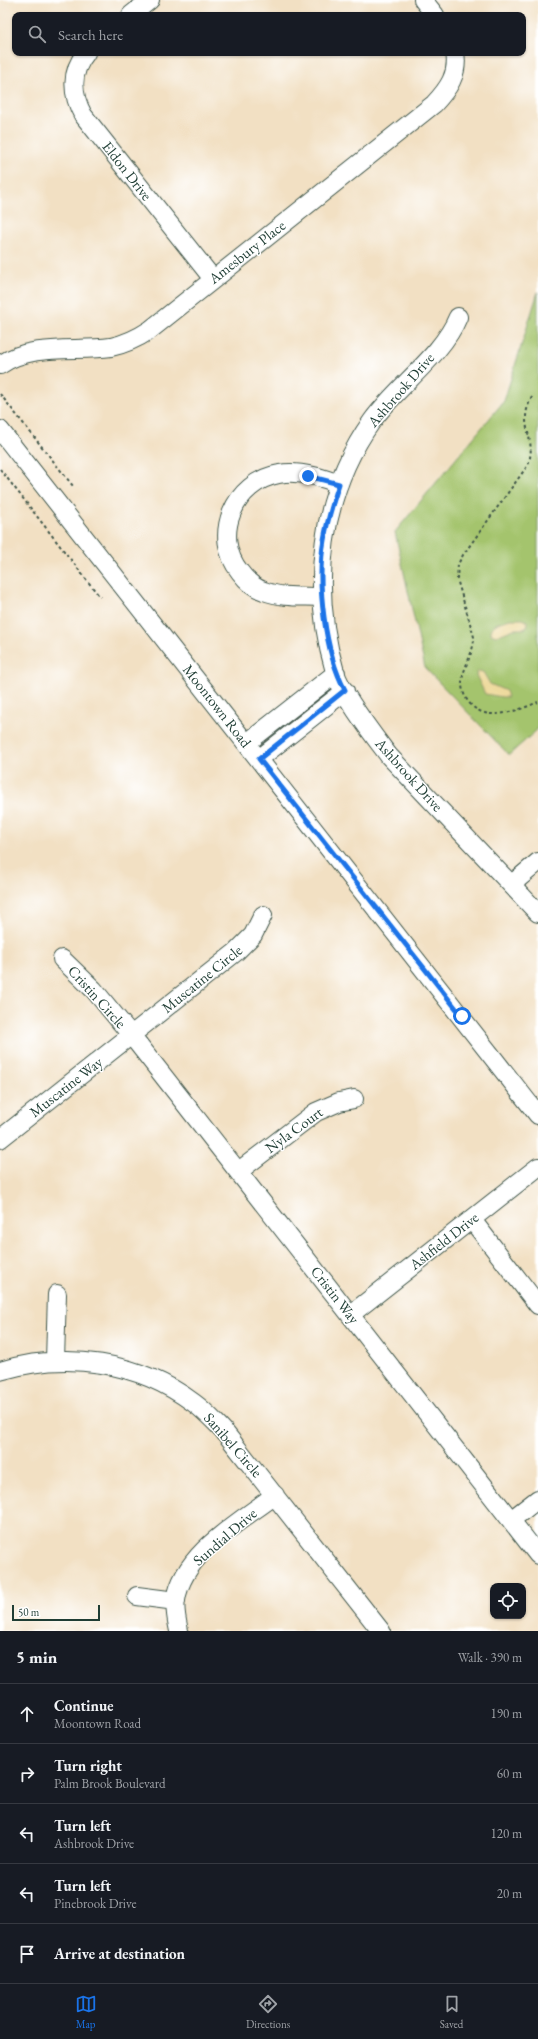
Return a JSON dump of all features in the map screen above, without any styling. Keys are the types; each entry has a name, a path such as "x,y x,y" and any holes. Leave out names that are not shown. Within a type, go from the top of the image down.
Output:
{"street":[{"path":"135,12 150,0"},
{"path":"423,0 433,12"},
{"name":"Eldon Drive","path":"84,56 77,68 74,79 75,97 83,115 213,279"},
{"name":"Amesbury Place","path":"0,365 16,356 30,352 111,347 138,338 434,104 448,88 456,60"},
{"name":"Ashbrook Drive","path":"458,317 453,330 444,342 391,397 372,422 354,451 339,484 323,542 321,597 336,673 372,734 389,756 538,913"},
{"name":"Moontown Road","path":"0,430 538,1115"},
{"path":"321,597 278,596 262,591 253,585 237,568 231,557 228,546 227,523 236,502 243,493 260,480 270,476 292,473 339,484"},
{"path":"247,743 336,673"},
{"path":"259,759 345,690"},
{"path":"512,884 538,862"},
{"name":"Muscatine Circle","path":"132,1036 245,944 258,927 263,915"},
{"name":"Cristin Circle","path":"62,959 94,990 132,1036"},
{"name":"Muscatine Way","path":"0,1139 132,1036"},
{"name":"Cristin Way","path":"132,1036 538,1555"},
{"name":"Nyla Court","path":"239,1171 316,1112 354,1098"},
{"name":"Ashfield Drive","path":"350,1315 472,1220 538,1166"},
{"path":"472,1220 538,1305"},
{"path":"55,1360 57,1294"},
{"name":"Sanibel Circle","path":"0,1371 15,1366 55,1360 82,1361 125,1369 151,1378 194,1403 223,1430 381,1631"},
{"name":"Sundial Drive","path":"179,1631 176,1601 188,1569 198,1555 275,1495"},
{"path":"511,1520 538,1499"},
{"path":"137,1596 176,1601"}],"path":[{"path":"0,394 73,486"},
{"path":"532,397 526,411 526,420 533,444 533,452 528,465 463,555 456,570 474,637 474,646 462,680 463,691 467,702 475,709 490,714 498,714 538,702"},
{"path":"0,469 100,597"}],"green space":[{"path":"538,292 538,729 509,755 425,668 395,532 504,401"}],"sand":[{"path":"510,619 523,619 527,621 528,626 524,629 514,629 496,636 491,634 492,627 494,625"},
{"path":"478,671 483,672 490,684 506,691 508,697 485,694 476,675"}],"route":[{"path":"308,476 339,484 330,511 323,542 321,597 336,673 345,690 259,759 462,1016"}]}
